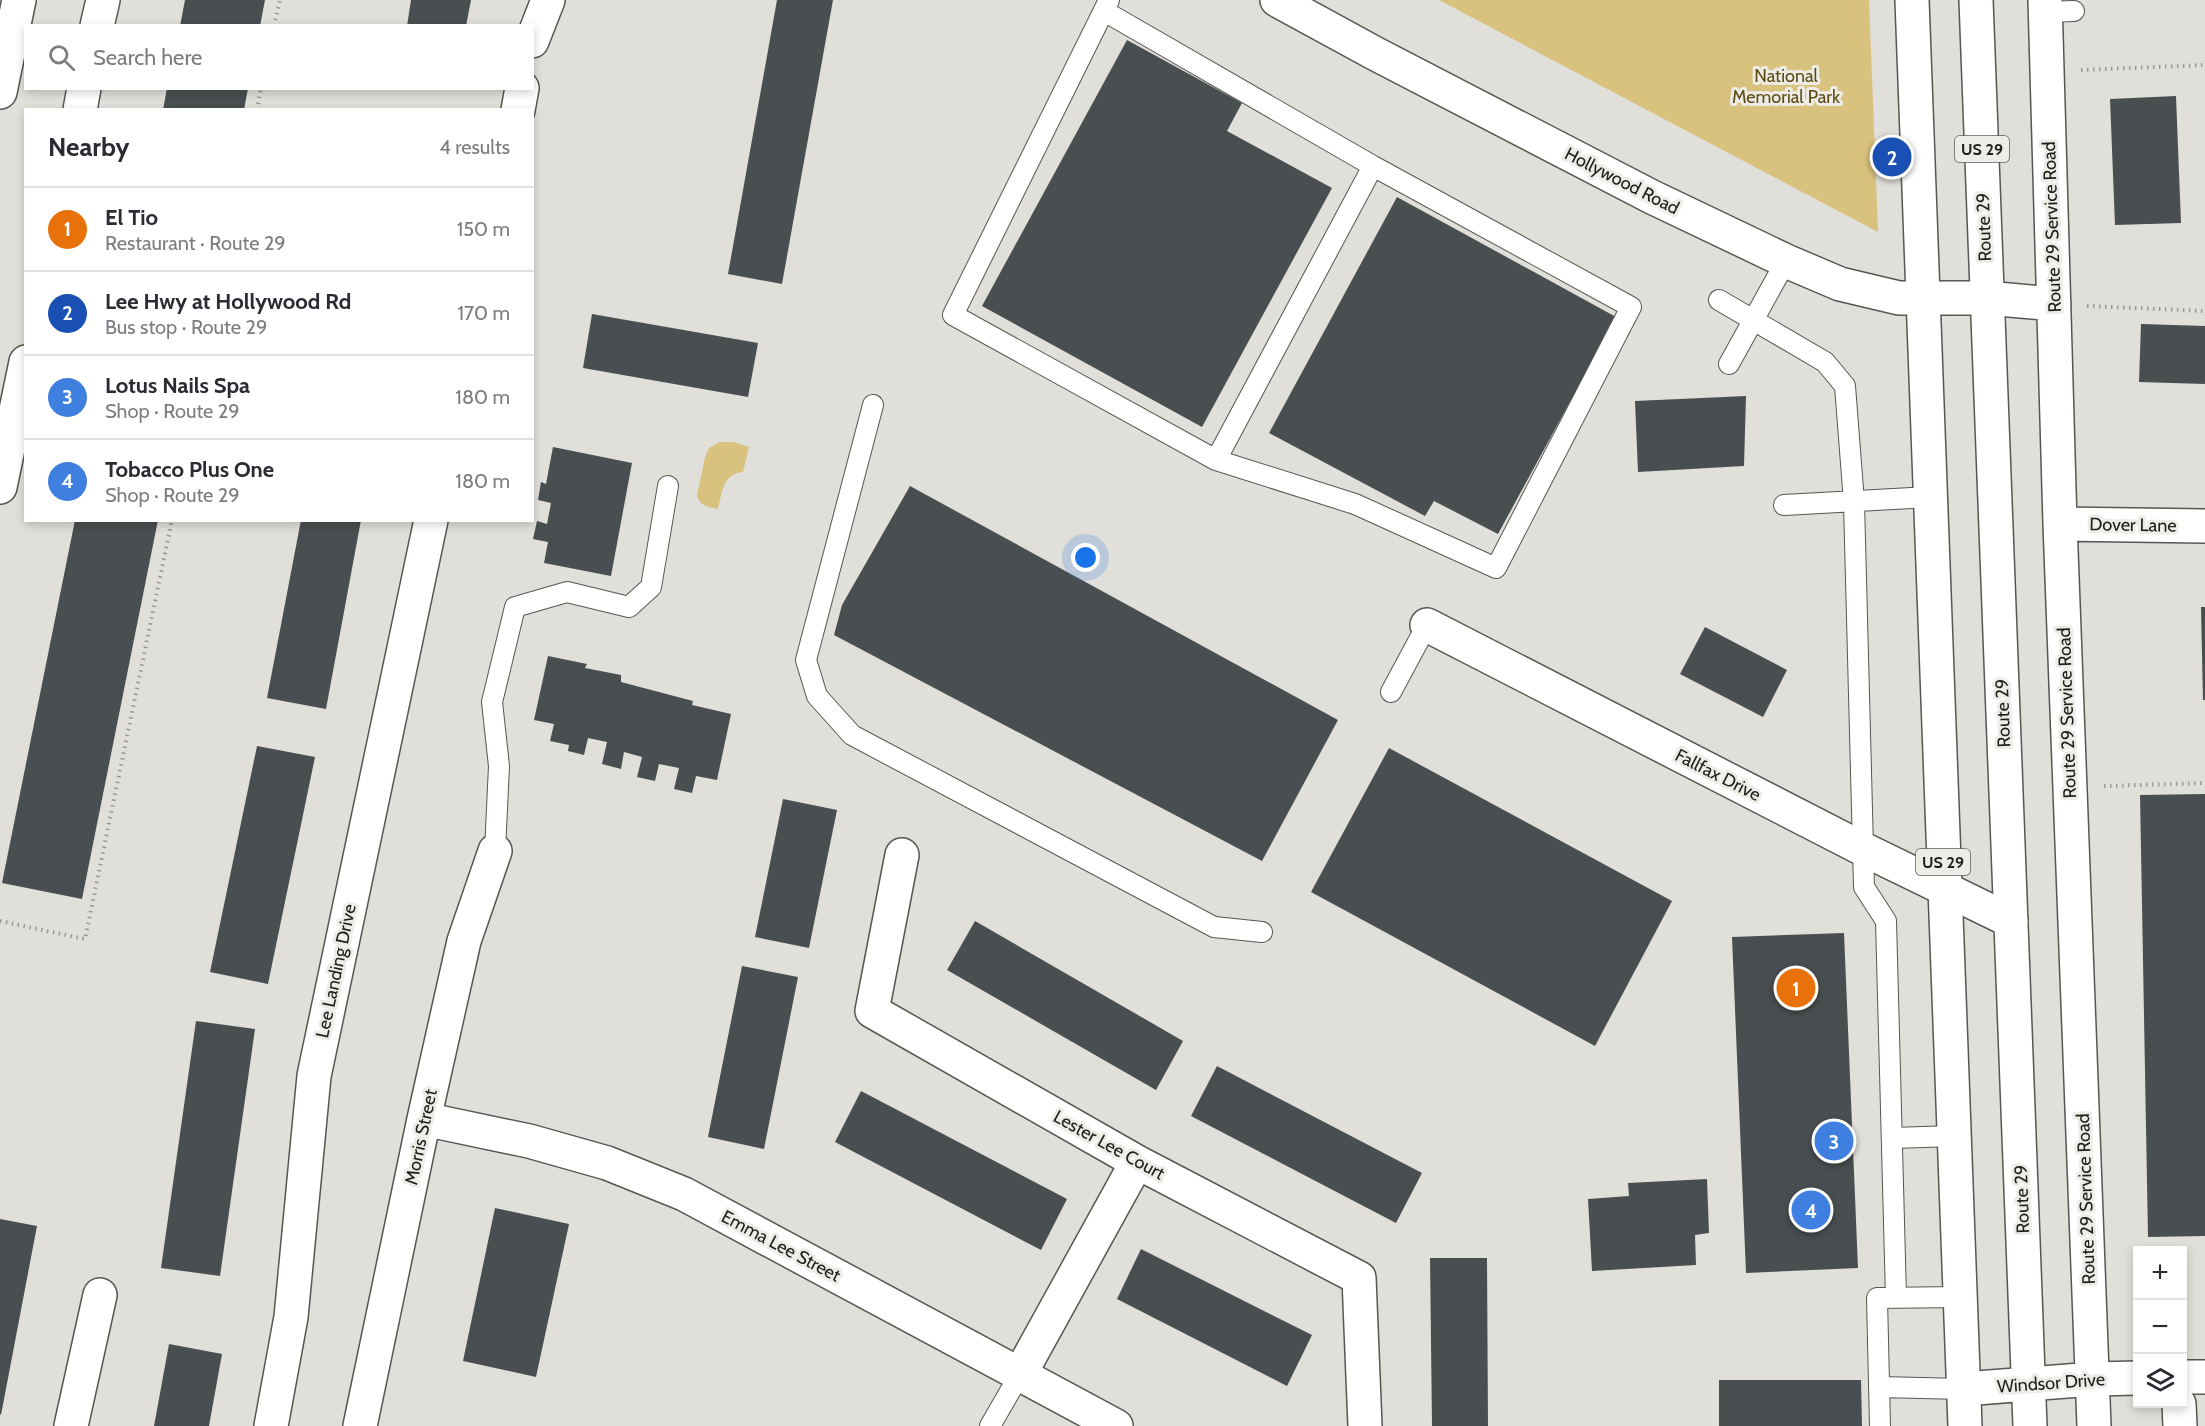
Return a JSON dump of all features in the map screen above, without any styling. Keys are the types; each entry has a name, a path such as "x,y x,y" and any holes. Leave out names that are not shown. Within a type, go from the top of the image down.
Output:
{"street":[{"path":"0,92 19,0"},
{"path":"97,24 103,0"},
{"path":"534,36 548,0"},
{"name":"Hollywood Road","path":"1277,0 1641,192 1840,284 1899,298 1987,298 2054,304"},
{"name":"US 29","path":"1912,0 1965,1426"},
{"name":"Route 29","path":"1976,0 2030,1426"},
{"name":"Route 29 Service Road","path":"2055,8 2047,71 2060,524 2094,1426"},
{"path":"80,108 84,90"},
{"path":"518,108 522,90"},
{"path":"0,487 24,372"},
{"name":"Lee Landing Drive","path":"271,1426 291,1317 314,1076 431,522"},
{"name":"Dover Lane","path":"2060,524 2205,526"},
{"name":"Fallfax Drive","path":"1427,625 1863,849 2011,921"},
{"name":"Morris Street","path":"360,1426 464,941 495,851"},
{"name":"Lester Lee Court","path":"902,855 872,1011 1137,1162 1359,1278 1365,1426"},
{"name":"Emma Lee Street","path":"424,1119 529,1141 608,1163 684,1194 1116,1426"},
{"path":"1020,1374 1137,1162"},
{"path":"71,1426 100,1295"},
{"path":"2187,1377 2205,1377"},
{"name":"Windsor Drive","path":"1964,1389 2133,1378"},
{"path":"2179,1408 2180,1426"}],"lane":[{"path":"1106,6 1373,166 1631,307 1496,568 1355,504 1216,460 953,315 1106,6"},
{"path":"1216,460 1373,166"},
{"path":"1729,364 1786,261"},
{"path":"1719,300 1825,362 1845,386 1854,502 1864,887 1886,921 1896,1297"},
{"path":"873,405 806,660 817,696 852,735 1214,927 1262,932"},
{"path":"495,851 499,766 492,702 515,607 567,592 629,607 651,587 668,486"},
{"path":"1784,505 1930,497"},
{"path":"1391,692 1427,625"},
{"path":"1892,1138 1954,1136"},
{"path":"1880,1426 1877,1298 1960,1297"},
{"path":"990,1426 1020,1374"},
{"path":"1879,1387 1964,1389"}],"path":[{"path":"274,24 280,0"},
{"path":"2047,71 2205,65"},
{"path":"257,108 261,90"},
{"path":"2054,304 2205,311"},
{"path":"0,921 85,939 172,522"},
{"path":"2070,787 2205,783"}],"green space":[{"name":"National Memorial Park","path":"1439,0 1869,0 1878,232"},
{"path":"720,442 733,442 749,447 743,472 736,473 727,480 718,509 703,504 697,496 705,457 709,448"}],"building":[{"path":"185,0 265,0 260,24 180,24"},
{"path":"411,0 471,0 466,24 407,24"},
{"path":"777,0 833,0 782,284 728,274"},
{"path":"1127,40 1242,103 1227,131 1332,188 1202,427 982,306"},
{"path":"167,90 248,90 244,108 163,108"},
{"path":"2176,96 2181,223 2115,225 2110,99"},
{"path":"1397,197 1616,317 1498,534 1434,501 1425,516 1269,433"},
{"path":"592,314 758,343 748,397 583,368"},
{"path":"2141,324 2205,326 2205,384 2139,382"},
{"path":"1746,396 1744,466 1638,472 1635,401"},
{"path":"553,447 632,463 611,576 544,563 548,542 533,539 537,521 547,524 551,503 538,500 541,482 546,484"},
{"path":"910,486 1338,720 1262,861 834,635 842,605"},
{"path":"75,522 158,522 82,899 2,883"},
{"path":"301,522 361,522 326,709 267,698"},
{"path":"2201,607 2205,607 2205,700 2203,700"},
{"path":"1705,627 1787,670 1763,717 1680,674"},
{"path":"548,656 587,664 585,668 621,675 621,682 693,701 692,705 731,714 717,780 696,776 692,793 674,789 679,768 659,764 655,781 637,777 642,757 624,752 621,769 602,764 607,742 588,738 584,755 568,751 569,745 550,741 554,724 534,720"},
{"path":"257,746 315,757 268,984 210,972"},
{"path":"1389,748 1672,901 1595,1046 1311,892"},
{"path":"2205,794 2205,1236 2148,1237 2140,795"},
{"path":"783,799 837,810 809,948 755,937"},
{"path":"975,921 1183,1041 1156,1090 947,970"},
{"path":"1844,933 1858,1268 1746,1273 1732,937"},
{"path":"742,966 798,977 764,1149 708,1137"},
{"path":"196,1021 255,1029 220,1276 161,1268"},
{"path":"1217,1066 1422,1173 1396,1223 1191,1116"},
{"path":"861,1091 1067,1199 1041,1250 835,1142"},
{"path":"1707,1179 1709,1233 1695,1235 1696,1265 1592,1271 1588,1199 1629,1196 1628,1183"},
{"path":"495,1208 569,1224 536,1377 463,1361"},
{"path":"0,1219 37,1226 1,1415 0,1414"},
{"path":"1141,1249 1312,1335 1287,1386 1117,1299"},
{"path":"1430,1258 1487,1258 1488,1426 1432,1426"},
{"path":"169,1344 222,1354 209,1426 154,1426"},
{"path":"1719,1380 1861,1380 1862,1426 1719,1426"}],"place":[{"name":"Lee Hwy at Hollywood Rd","path":"1892,157"},
{"name":"El Tio","path":"1796,988"},
{"name":"Lotus Nails Spa","path":"1834,1141"},
{"name":"Tobacco Plus One","path":"1811,1210"}]}
